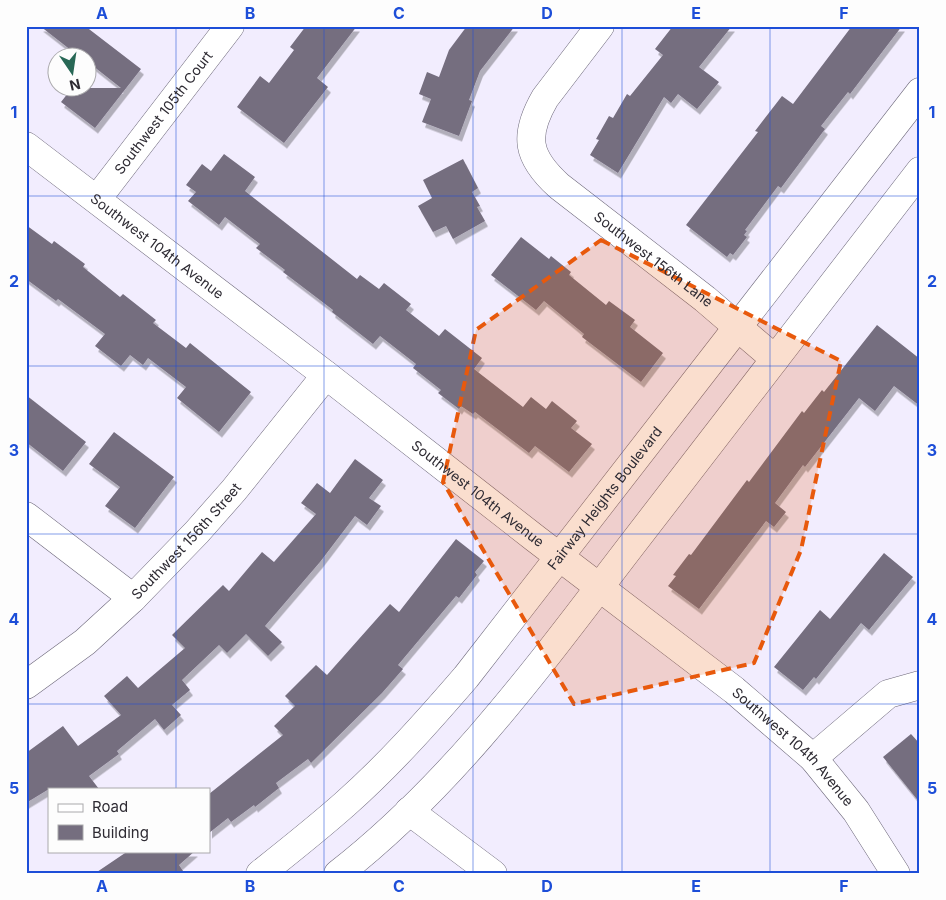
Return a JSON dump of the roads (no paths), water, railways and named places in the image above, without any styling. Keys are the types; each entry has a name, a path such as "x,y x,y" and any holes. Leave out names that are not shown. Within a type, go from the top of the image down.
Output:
{"street":[{"name":"Southwest 105th Court","path":"97,199 230,26"},
{"name":"Southwest 156th Lane","path":"600,26 538,109 531,132 534,156 544,171 559,186 705,299 775,358"},
{"name":"Fairway Heights Boulevard","path":"260,874 346,803 405,745 466,677 738,328 912,120 920,92"},
{"name":"Southwest 104th Avenue","path":"26,146 734,690 813,758 856,811 896,874"},
{"path":"338,874 409,811 451,769 494,721 600,587 920,171"},
{"name":"Southwest 156th Street","path":"26,685 85,642 133,598 197,532 234,490 326,375"},
{"path":"26,516 133,598"},
{"path":"813,758 888,694 920,685"},
{"path":"409,811 493,874"}]}
